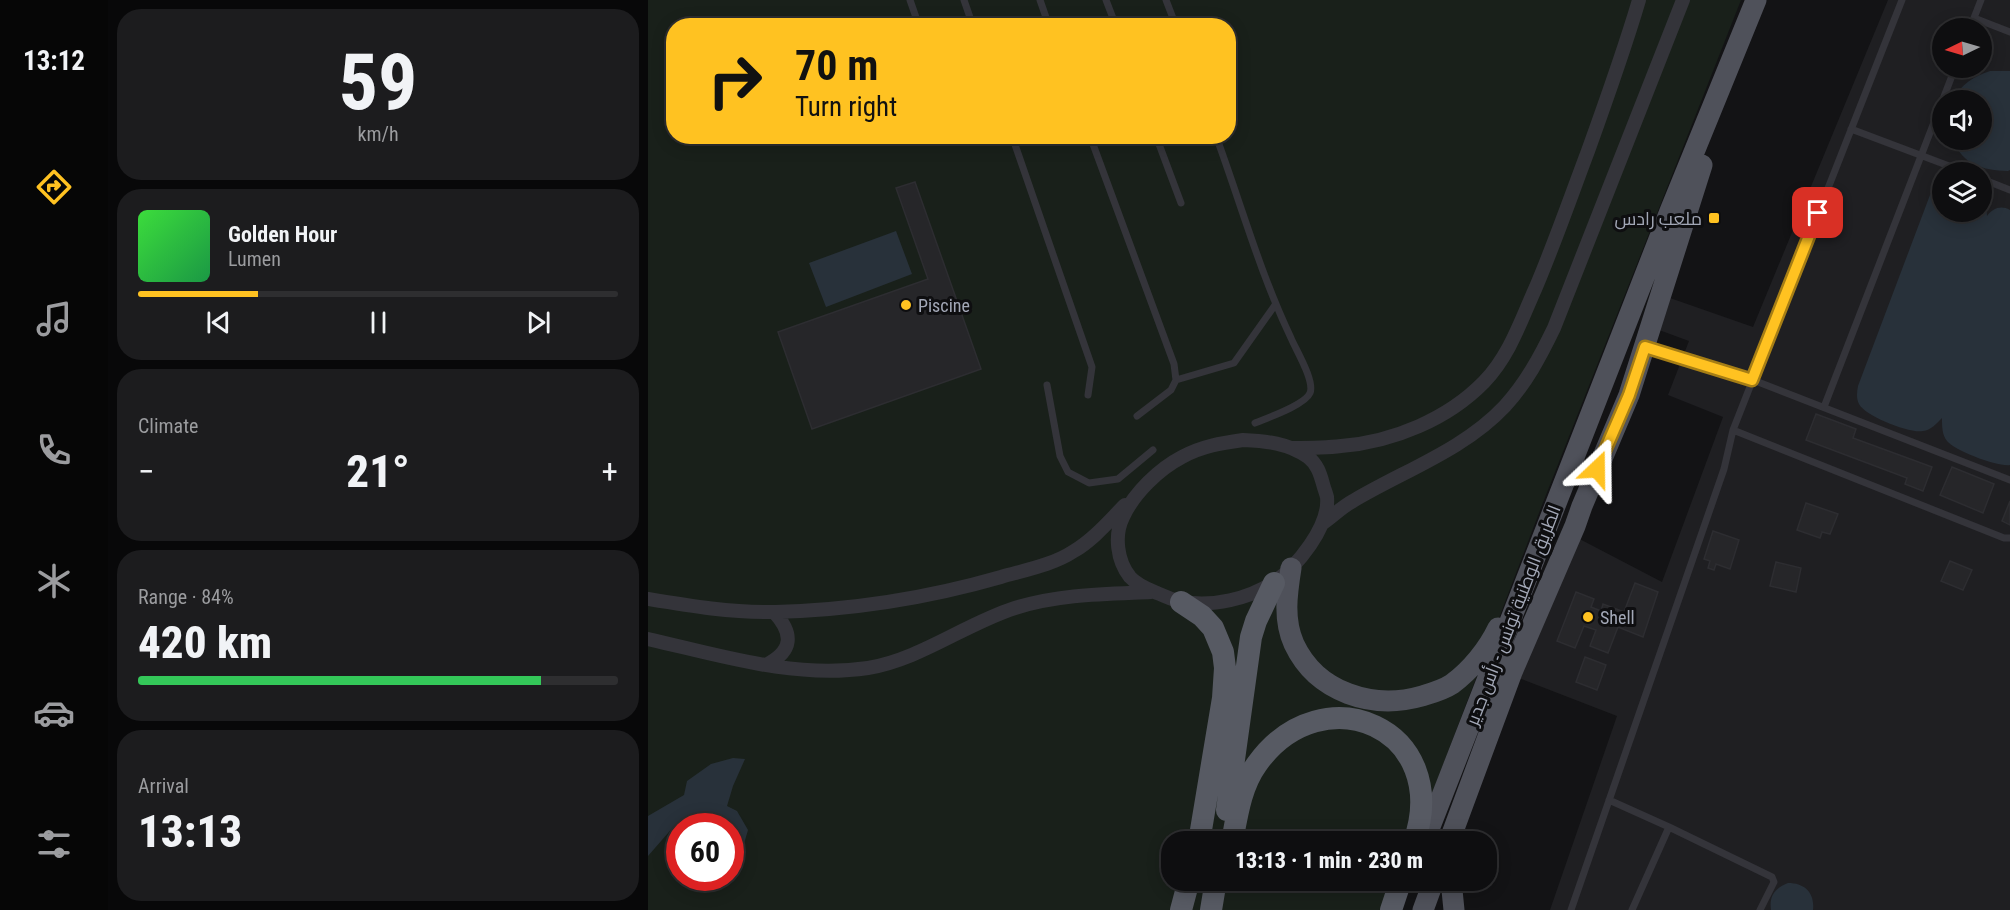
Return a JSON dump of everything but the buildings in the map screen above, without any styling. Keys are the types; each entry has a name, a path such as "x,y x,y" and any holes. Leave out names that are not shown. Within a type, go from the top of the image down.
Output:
{"highway":[{"path":"1224,831 1251,637 1274,583"},
{"path":"1181,602 1202,616 1213,628 1223,652 1225,668 1223,698 1201,831"},
{"path":"1235,831 1249,778 1265,754 1299,727 1330,718 1354,720 1376,726 1386,731 1407,753 1420,779 1421,795 1416,831"},
{"path":"1181,910 1187,891"},
{"path":"1188,910 1189,891"},
{"path":"1211,910 1214,891"},
{"path":"1221,910 1224,891"},
{"path":"1391,910 1397,891"}],"main road":[{"name":"الطريق الوطنية تونس - رأس جدير","path":"1428,831 1670,211 1756,0"},
{"name":"الطريق الوطنية تونس - رأس جدير","path":"1453,831 1512,672 1629,395 1664,280 1684,225 1735,55"},
{"path":"1291,568 1286,597 1291,633 1294,643 1309,667 1320,679 1351,696 1385,702 1402,701 1433,693 1450,685 1472,665 1497,631 1544,536"},
{"path":"1464,831 1482,774 1485,741"},
{"path":"1397,910 1405,891"},
{"path":"1423,910 1430,891"},
{"path":"1452,891 1454,910"}],"street":[{"path":"1291,448 1342,446 1385,438 1435,419 1483,383 1500,364 1514,339 1550,254 1626,46 1639,0"},
{"path":"1136,496 1122,518 1117,538 1121,560 1130,577 1153,592 1181,602 1213,604 1234,599 1274,583 1306,550 1323,523 1351,502 1470,435 1503,408 1538,362 1554,328 1683,0"},
{"path":"648,598 700,608 774,612 869,604 932,595 1034,567 1075,551 1162,470 1181,457 1205,446 1243,440 1274,442 1309,458 1320,470 1327,498 1323,523"},
{"path":"648,639 766,664 824,671 876,666 909,656 963,629 1024,606 1072,596 1153,592"},
{"path":"766,664 782,655 788,645 788,631 774,612"}],"lane":[{"path":"910,0 916,18"},
{"path":"964,0 970,18"},
{"path":"1040,0 1046,18"},
{"path":"1106,0 1113,18"},
{"path":"1166,0 1173,18"},
{"path":"1571,910 1724,469 1733,430 1902,0"},
{"path":"1974,18 1981,0"},
{"path":"1992,25 2010,32"},
{"path":"1824,407 1951,78"},
{"path":"1851,129 1939,162"},
{"path":"1015,144 1092,367 1088,394"},
{"path":"1093,144 1174,364 1176,380 1171,390 1137,416"},
{"path":"1159,144 1180,203"},
{"path":"1219,144 1275,305 1311,384 1310,394 1302,402 1255,423"},
{"path":"1992,183 2010,190"},
{"path":"1176,380 1234,363 1275,305"},
{"path":"1645,347 1752,380 2010,480"},
{"path":"1047,385 1060,456 1068,472 1089,483 1118,479 1153,450"},
{"path":"1733,430 2004,538 2010,538"},
{"path":"1609,800 1772,877 1774,882 1760,910"},
{"path":"1632,910 1669,827"}],"shaded area":[{"path":"648,0 1741,0 1542,505 1418,831 1161,831 1161,891 1396,891 1389,910 648,910"},
{"path":"1888,0 2010,0 2010,910 1550,910 1617,716 1514,676 1570,534 1662,582 1723,417 1668,395 1689,341 1659,330 1670,298 1753,327"},
{"path":"1992,71 2010,71 2010,170 2008,171 1992,169 1992,162 1970,162 1958,150 1992,150 1992,90 1960,90 1975,78 1992,78"},
{"path":"1932,192 1932,222 1992,222 1992,211 1997,208 2010,210 2010,465 1987,461 1967,454 1952,445 1944,436 1942,418 1926,430 1908,430 1870,414 1857,400 1858,386"},
{"path":"896,231 912,274 826,307 809,263"},
{"path":"733,758 745,759 727,806 738,813 666,813 666,835 648,856 648,816 684,795 687,781 711,764"},
{"path":"744,823 748,830 744,844"},
{"path":"1788,883 1794,883 1808,890 1813,910 1771,910 1774,893"}],"place":[{"name":"ملعب رادس","path":"1714,218"},
{"name":"Piscine","path":"906,305"},
{"name":"Shell","path":"1588,617"}],"route":[{"path":"1597,469 1629,395 1645,347 1752,380 1818,213"}]}
